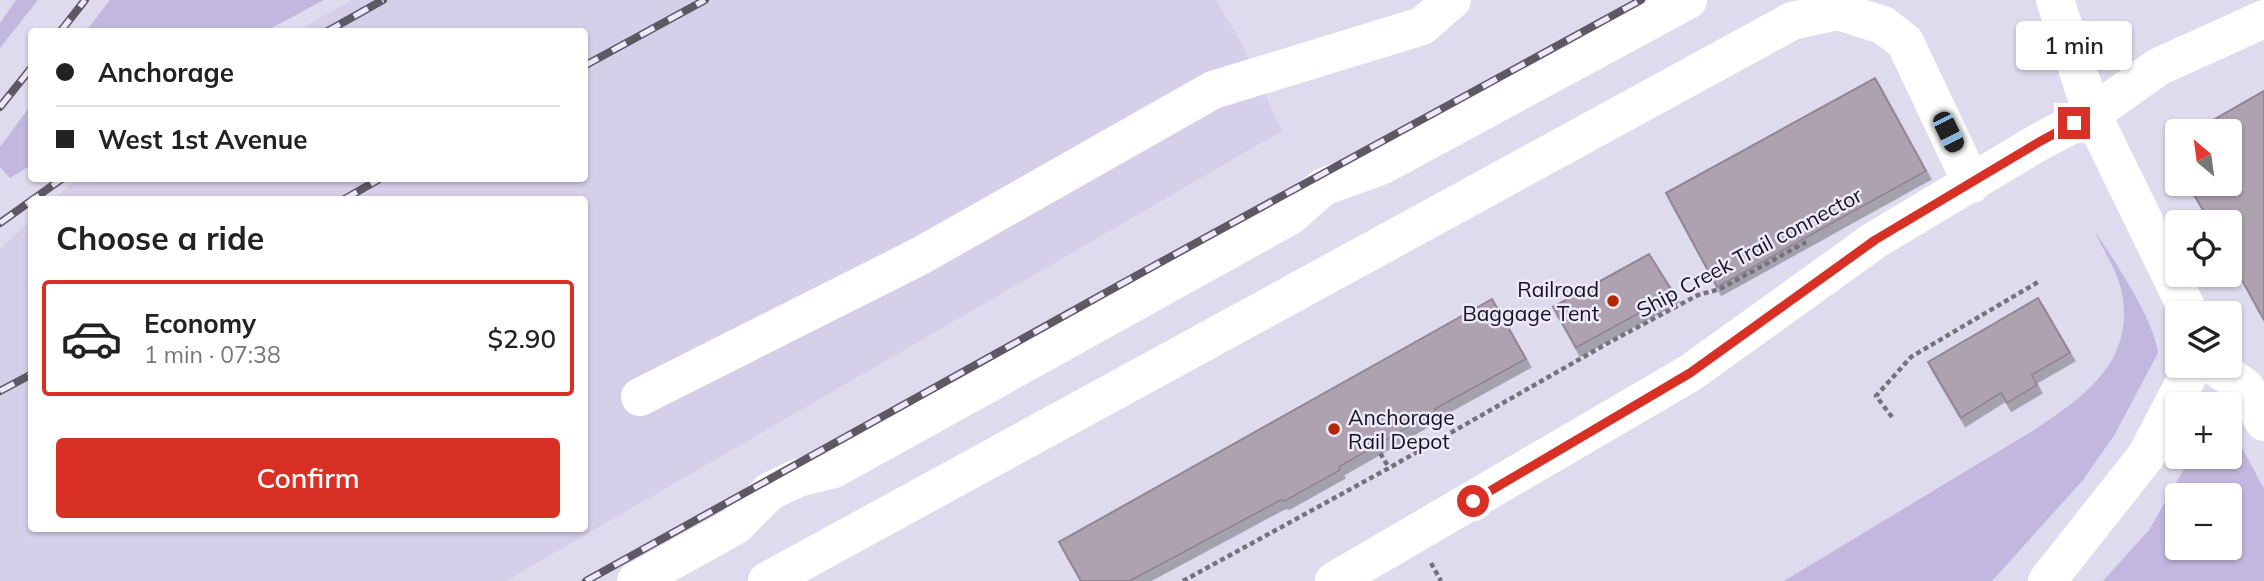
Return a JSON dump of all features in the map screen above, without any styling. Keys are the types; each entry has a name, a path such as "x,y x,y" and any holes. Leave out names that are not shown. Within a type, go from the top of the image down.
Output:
{"street":[{"path":"640,397 920,256 1213,90 1422,26 1452,0"},
{"path":"636,581 735,526 770,491 799,478 834,469 1290,216 1323,187 1381,166 1688,0"},
{"path":"2055,0 2092,114 2183,301"},
{"path":"767,581 1792,21 1838,11 1884,25 1905,42 1972,184"},
{"path":"1334,581 1690,373 1875,240 2039,142 2092,114 2158,67 2264,19"},
{"path":"2047,581 2146,456 2187,378"},
{"path":"2232,378 2245,387 2264,422"}],"path":[{"name":"Ship Creek Trail connector","path":"1182,581 1389,468 1608,343 1698,295 1720,289 1816,236"},
{"path":"1892,417 1876,396 1911,357 2038,282"},
{"path":"1376,446 1389,468"},
{"path":"1430,562 1441,581"}],"shaded area":[{"path":"16,0 38,0 0,48 0,23"},
{"path":"110,0 324,0 272,28 88,28"},
{"path":"353,0 1216,0 1240,41 1282,131 506,581 0,581 0,249 28,223 28,532 588,532 588,196 57,196 73,182 588,182 588,28 302,28"},
{"path":"28,109 28,167 10,178 0,167 0,147"},
{"path":"2094,230 2141,307 2158,353 2115,434 2083,480 1992,581 1784,581 2034,430 2089,389 2114,355 2121,336 2124,314 2119,282"},
{"path":"2242,448 2264,489 2264,581 2103,581 2149,530 2165,502 2165,560 2242,560 2242,483 2176,483 2184,469 2242,469"}],"building":[{"path":"1875,78 1926,171 1717,287 1666,193"},
{"path":"2264,91 2264,320 2242,280 2242,210 2203,210 2195,196 2242,196 2242,119 2215,119"},
{"name":"Railroad Baggage Tent","path":"1649,254 1674,294 1576,348 1553,307"},
{"path":"2038,298 2070,353 2032,375 2037,385 2007,403 2001,393 1961,418 1928,362"},
{"name":"Anchorage Rail Depot","path":"1492,299 1526,359 1435,409 1436,411 1339,467 1340,470 1285,501 1281,500 1130,581 1081,581 1059,542"}],"railway":[{"path":"63,28 85,0"},
{"path":"333,28 383,0"},
{"path":"588,64 705,0"},
{"path":"586,581 1641,0"},
{"path":"0,107 28,72"},
{"path":"38,196 57,182"},
{"path":"350,196 374,182"},
{"path":"0,223 28,203"},
{"path":"0,391 28,376"}],"place":[{"name":"Railroad Baggage Tent","path":"1613,301"},
{"name":"Anchorage Rail Depot","path":"1334,429"}],"route":[{"path":"1473,501 1690,373 1875,240 2074,123"}]}
